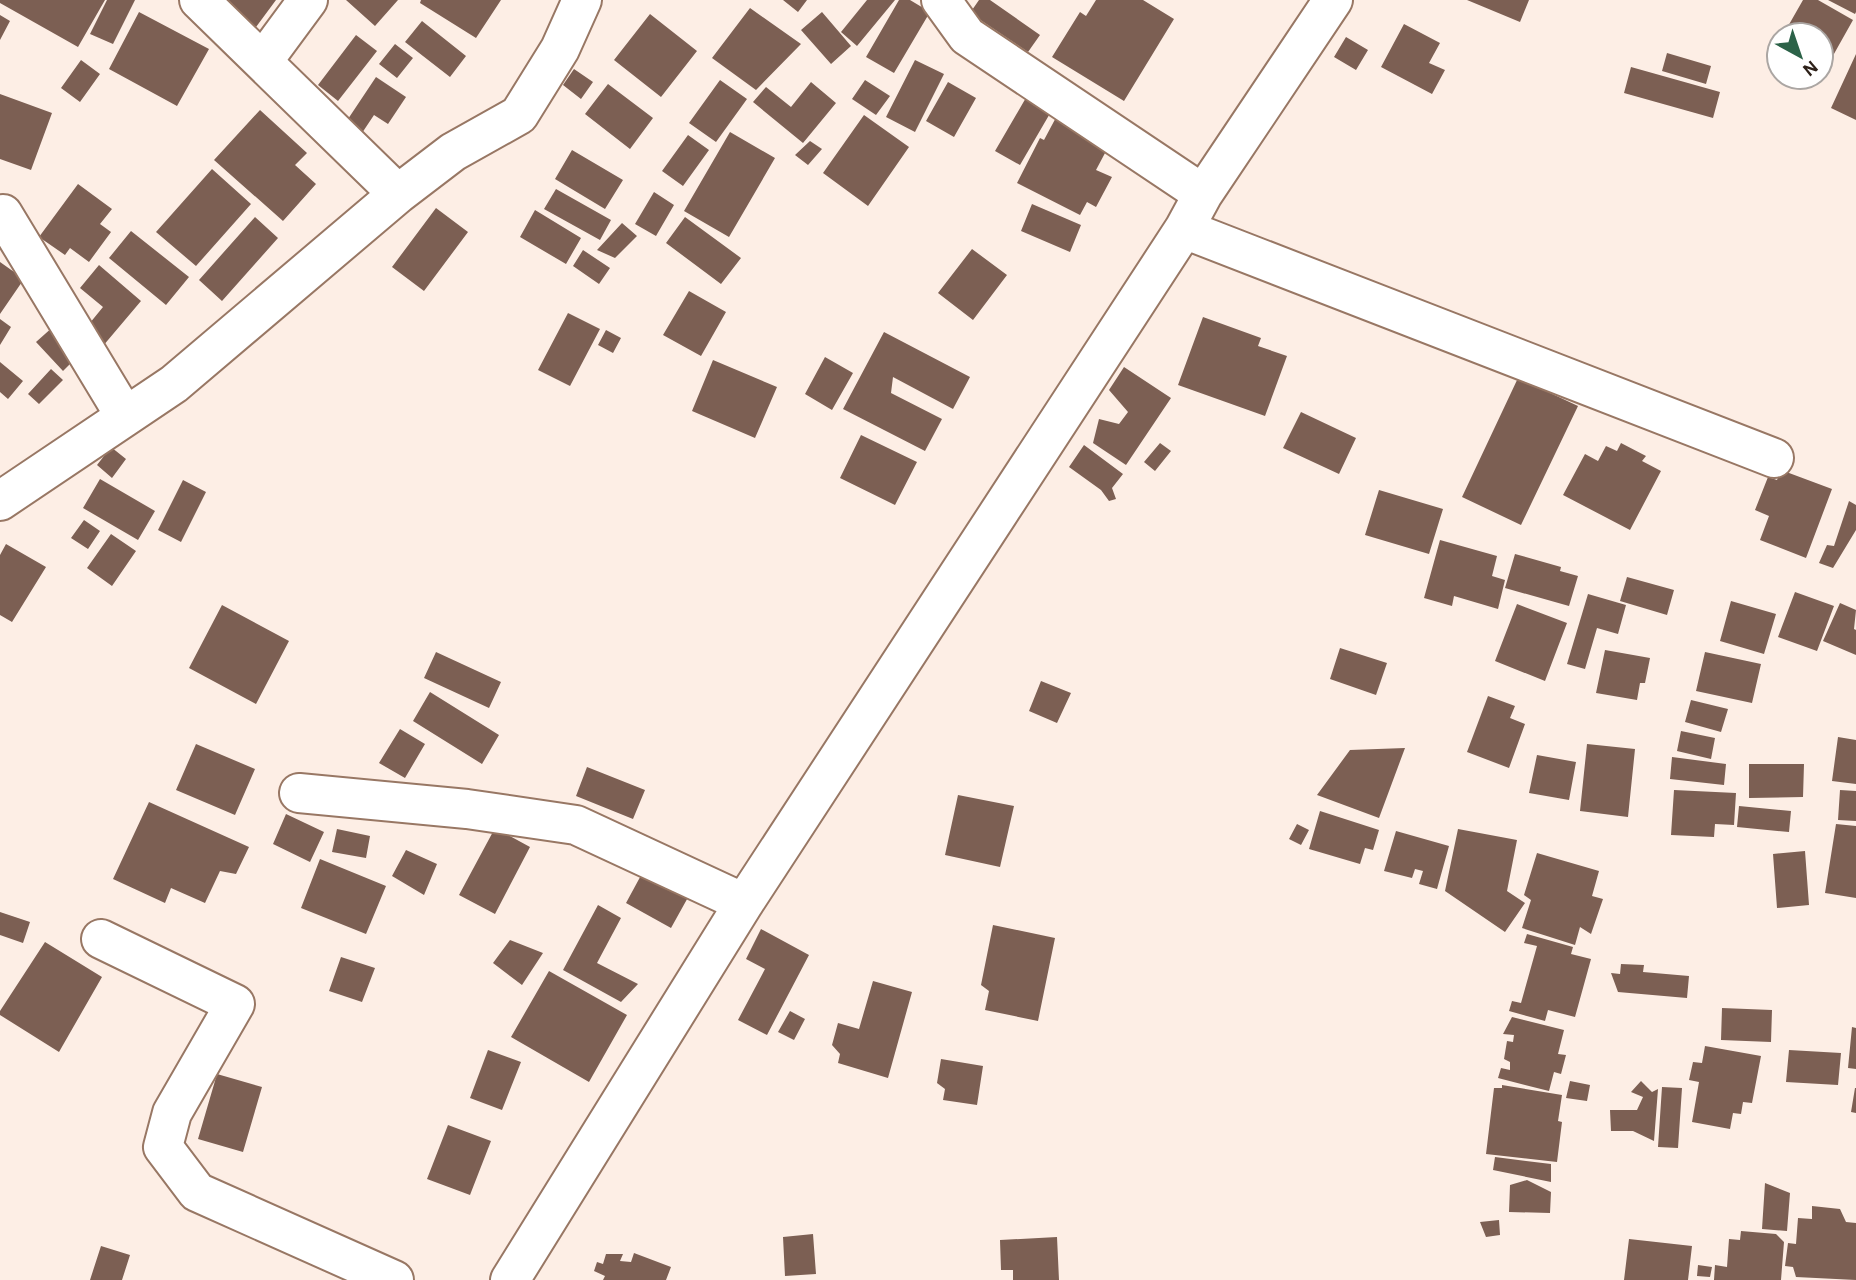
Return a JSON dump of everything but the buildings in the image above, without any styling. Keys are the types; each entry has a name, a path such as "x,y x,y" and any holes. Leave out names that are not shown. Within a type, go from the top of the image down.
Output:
{"street":[{"path":"199,0 398,194"},
{"path":"262,61 308,0"},
{"path":"0,502 174,384 398,194 453,152 519,115 560,49 582,0"},
{"path":"941,0 967,36 1203,194"},
{"path":"510,1280 744,903 1184,229 1203,194 1333,0"},
{"path":"4,214 125,416"},
{"path":"1184,229 1774,458"},
{"path":"299,793 467,809 576,825 744,903"},
{"path":"101,939 235,1004 172,1113 163,1147 197,1192 394,1280"}]}
